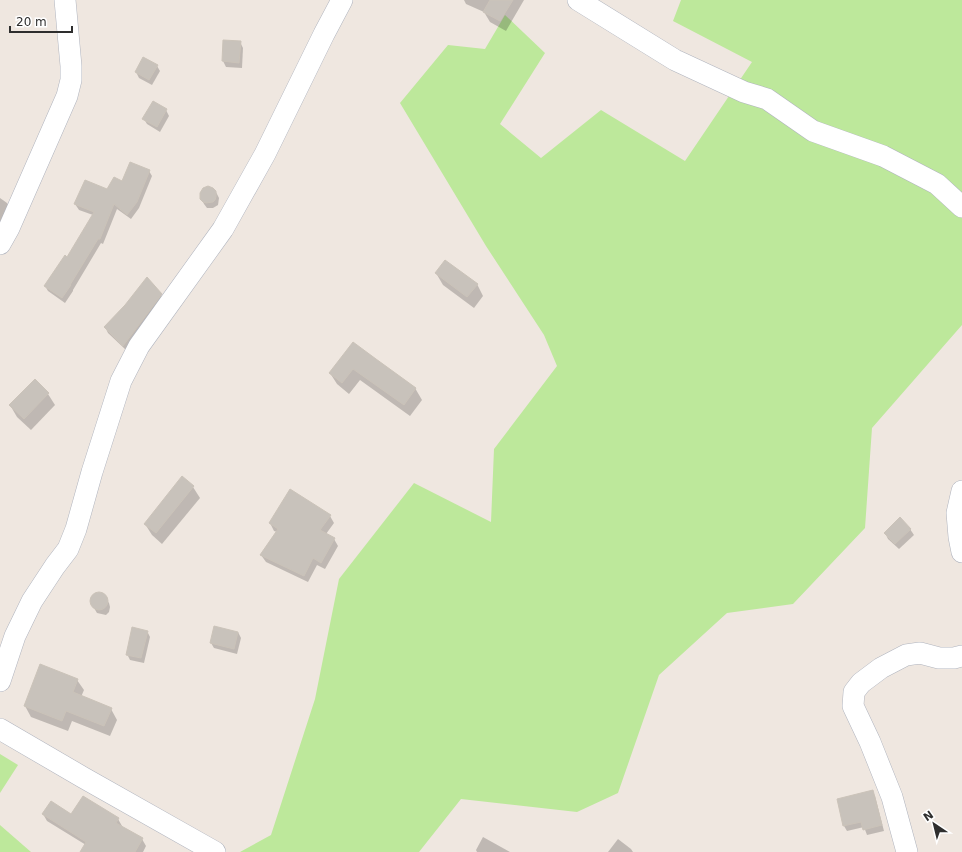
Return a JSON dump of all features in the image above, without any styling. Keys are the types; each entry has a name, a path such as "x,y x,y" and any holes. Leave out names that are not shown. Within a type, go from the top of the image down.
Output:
{"street":[{"path":"0,244 9,228 68,96 71,80 71,66 65,0"},
{"path":"0,681 15,636 32,601 68,549 76,529 92,472 121,381 139,346 223,229 265,154 342,0"},
{"path":"578,0 675,60 744,92 767,99 813,131 883,156 937,184 962,207"},
{"path":"962,491 957,513 962,552"},
{"path":"908,852 892,797 870,742 853,706 854,692 860,683 881,668 906,655 920,653 939,658 954,658 962,656"},
{"path":"0,729 215,852"}],"green space":[{"path":"681,0 962,0 962,325 872,428 865,528 793,604 727,613 659,675 618,793 577,812 461,799 419,852 240,852 271,835 315,699 339,579 414,483 491,522 494,449 557,366 544,335 486,246 400,103 448,45 485,49 505,15 545,53 500,124 541,158 601,110 685,161 752,62 673,21"},
{"path":"0,754 18,765 0,793"},
{"path":"0,825 31,852 0,852"}],"building":[{"path":"490,0 513,0 500,21 483,12"},
{"path":"223,40 241,41 239,63 222,61"},
{"path":"143,57 158,65 149,80 135,72"},
{"path":"153,101 167,109 157,127 142,119"},
{"path":"130,162 150,170 137,202 127,215 114,204 100,239 98,239 62,298 44,286 65,255 67,257 94,212 74,204 85,180 107,189 114,177 122,181"},
{"path":"208,186 216,191 216,197 213,202 206,203 200,199 200,193 203,188"},
{"path":"445,260 478,284 467,297 435,273"},
{"path":"147,277 162,294 123,346 104,327 125,305"},
{"path":"353,342 416,388 404,405 353,369 342,383 329,373"},
{"path":"35,379 49,393 24,419 9,405"},
{"path":"182,476 194,486 156,533 144,524"},
{"path":"290,489 331,515 320,530 335,538 321,563 313,558 304,576 260,555 278,529 269,523"},
{"path":"900,517 911,529 895,544 884,533"},
{"path":"99,592 105,595 108,601 105,607 99,610 93,607 90,601 93,595"},
{"path":"214,626 238,632 234,649 210,643"},
{"path":"132,627 148,631 141,658 126,655"},
{"path":"40,664 78,679 73,692 112,708 104,726 66,711 62,721 24,706"},
{"path":"873,790 882,825 863,830 861,822 843,826 837,799"},
{"path":"83,796 119,818 116,823 143,838 135,852 80,852 86,842 42,814 51,801 71,814"}]}
